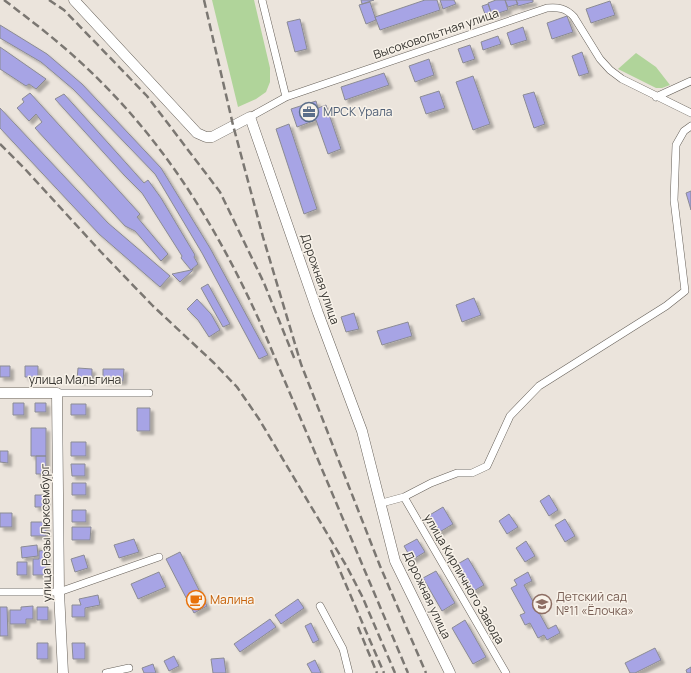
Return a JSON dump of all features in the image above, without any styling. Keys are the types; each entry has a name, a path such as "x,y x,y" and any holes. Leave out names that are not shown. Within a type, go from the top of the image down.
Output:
{"street":[{"path":"74,0 197,133 206,137 212,137 250,117"},
{"path":"262,0 286,97"},
{"name":"Высоковольтная улица","path":"250,117 286,97 547,8 557,7 569,11 600,59 610,70 656,97 691,113"},
{"path":"656,97 691,81"},
{"name":"Дорожная улица","path":"250,117 318,313 362,431 382,503 395,561 450,673"},
{"path":"382,503 404,497 431,483 456,473 472,473 486,466 510,416 540,386 666,306 685,291 674,200 675,153 676,145 684,131 691,126"},
{"name":"улица Мальгина","path":"0,393 149,393"},
{"name":"улица Розы Люксембург","path":"58,393 62,673"},
{"name":"улица Кирпичного Завода","path":"404,497 506,673"},
{"path":"0,592 60,592 159,557"},
{"path":"320,606 343,649 349,673"},
{"path":"106,673 129,668"}],"green space":[{"path":"212,0 254,0 270,68 270,82 266,92 256,99 238,107"},
{"path":"636,53 656,67 670,85 662,88 656,88 618,69"}],"building":[{"path":"361,0 374,0 362,4"},
{"path":"425,0 437,0 440,10 380,30 375,17"},
{"path":"440,0 454,0 456,4 443,9"},
{"path":"496,0 505,0 508,10 492,15 488,3"},
{"path":"505,0 516,0 518,4 508,7"},
{"path":"516,0 533,0 533,2 518,6"},
{"path":"610,1 615,15 591,23 586,9"},
{"path":"370,2 376,20 366,24 359,5"},
{"path":"488,4 491,12 485,14 482,6"},
{"path":"567,16 573,32 552,39 547,23"},
{"path":"300,19 307,49 295,52 287,22"},
{"path":"0,25 47,54 82,84 161,168 210,248 268,355 259,359 202,253 155,174 73,89 41,62 0,38"},
{"path":"523,27 527,40 511,45 507,33"},
{"path":"498,36 501,44 483,50 481,42"},
{"path":"470,45 475,59 463,63 458,49"},
{"path":"0,47 46,79 36,89 29,84 26,86 0,69"},
{"path":"582,52 589,73 579,76 572,56"},
{"path":"429,59 434,75 415,82 409,66"},
{"path":"384,73 389,85 345,100 341,87"},
{"path":"473,76 490,124 473,130 456,82"},
{"path":"439,91 445,108 426,114 420,97"},
{"path":"534,92 545,124 534,128 523,95"},
{"path":"30,93 140,214 137,217 168,254 161,261 135,231 125,226 35,128 42,122 36,114 29,121 17,108 24,102 22,99"},
{"path":"64,94 144,183 148,180 161,198 195,255 194,257 198,264 191,270 181,258 182,256 142,193 55,99"},
{"path":"316,101 318,108 326,105 341,149 328,154 316,120 297,127 291,109"},
{"path":"0,108 108,223 170,276 160,287 99,234 0,128"},
{"path":"289,124 317,209 304,214 276,129"},
{"path":"691,191 691,210 686,193"},
{"path":"193,268 192,271 180,282 172,274 191,270"},
{"path":"208,284 230,324 223,327 201,288"},
{"path":"474,298 481,315 462,322 456,305"},
{"path":"197,299 211,314 220,330 209,337 198,320 187,309"},
{"path":"354,313 359,329 346,332 341,317"},
{"path":"408,322 412,336 382,345 377,331"},
{"path":"0,366 10,366 10,377 0,377"},
{"path":"25,366 38,366 38,377 25,377"},
{"path":"78,368 92,369 92,381 77,381"},
{"path":"103,369 124,369 123,381 103,381"},
{"path":"13,403 24,403 24,415 13,415"},
{"path":"35,403 46,403 46,412 35,412"},
{"path":"71,404 86,404 86,415 71,415"},
{"path":"137,408 150,408 150,431 137,431"},
{"path":"31,428 46,428 46,456 31,456"},
{"path":"71,442 86,442 86,456 71,456"},
{"path":"0,451 8,451 8,463 0,462"},
{"path":"36,456 46,456 46,474 36,474"},
{"path":"71,464 85,464 85,476 72,476"},
{"path":"72,483 86,483 86,495 72,495"},
{"path":"35,495 46,495 46,507 35,507"},
{"path":"549,495 558,510 549,516 540,501"},
{"path":"443,507 453,524 438,533 428,516"},
{"path":"72,510 86,510 86,522 72,522"},
{"path":"0,513 12,513 12,527 0,527"},
{"path":"509,514 518,527 507,534 499,521"},
{"path":"565,519 575,536 565,542 555,525"},
{"path":"31,522 46,522 46,536 31,536"},
{"path":"72,527 91,527 90,540 72,540"},
{"path":"134,539 139,552 119,558 114,545"},
{"path":"417,539 425,552 412,560 404,546"},
{"path":"526,541 535,556 525,562 516,548"},
{"path":"37,545 38,556 22,558 21,547"},
{"path":"46,550 46,575 33,575 33,559 39,559 39,551"},
{"path":"180,552 207,606 194,613 166,559"},
{"path":"84,555 88,568 75,572 71,559"},
{"path":"468,558 484,585 472,592 456,565"},
{"path":"17,562 27,562 27,575 17,575"},
{"path":"436,571 455,603 442,611 423,578"},
{"path":"159,572 166,587 138,599 131,584"},
{"path":"528,572 532,581 524,585 548,629 556,625 560,633 547,640 544,635 538,638 530,623 525,625 520,615 525,613 511,588 517,585 514,580"},
{"path":"98,595 100,605 85,608 85,617 72,617 72,605 81,605 79,599"},
{"path":"298,599 304,608 281,624 275,615"},
{"path":"33,606 33,619 26,619 26,624 10,624 10,610 21,610 21,607"},
{"path":"0,607 7,607 8,636 0,636"},
{"path":"37,607 48,607 48,620 37,620"},
{"path":"270,619 276,627 240,652 234,644"},
{"path":"465,620 486,657 473,664 452,628"},
{"path":"311,623 319,640 313,643 305,626"},
{"path":"37,643 48,643 48,659 37,659"},
{"path":"72,643 85,643 85,659 73,659"},
{"path":"655,648 661,660 635,673 630,673 625,663"},
{"path":"174,656 179,666 169,671 164,661"},
{"path":"224,658 226,673 213,673 211,659"},
{"path":"315,660 321,673 312,673 307,664"},
{"path":"153,664 156,673 144,673 142,668"},
{"path":"691,667 691,673 687,673 686,670"}],"railway":[{"path":"4,0 32,21 77,59 107,87 159,148 203,213 242,283 259,320 408,673"},
{"path":"49,0 64,10 147,96 220,192 264,283 295,360"},
{"path":"204,0 233,125 263,237 301,364 380,566 426,673"},
{"path":"0,144 153,306 214,363 237,387 259,419 347,567 362,596 395,673"},
{"path":"331,550 384,673"},
{"path":"358,627 377,673"}],"place":[{"name":"МРСК Урала","path":"309,112"},
{"name":"Малина","path":"196,600"},
{"name":"Детский сад №11 «Ёлочка»","path":"542,604"}]}
